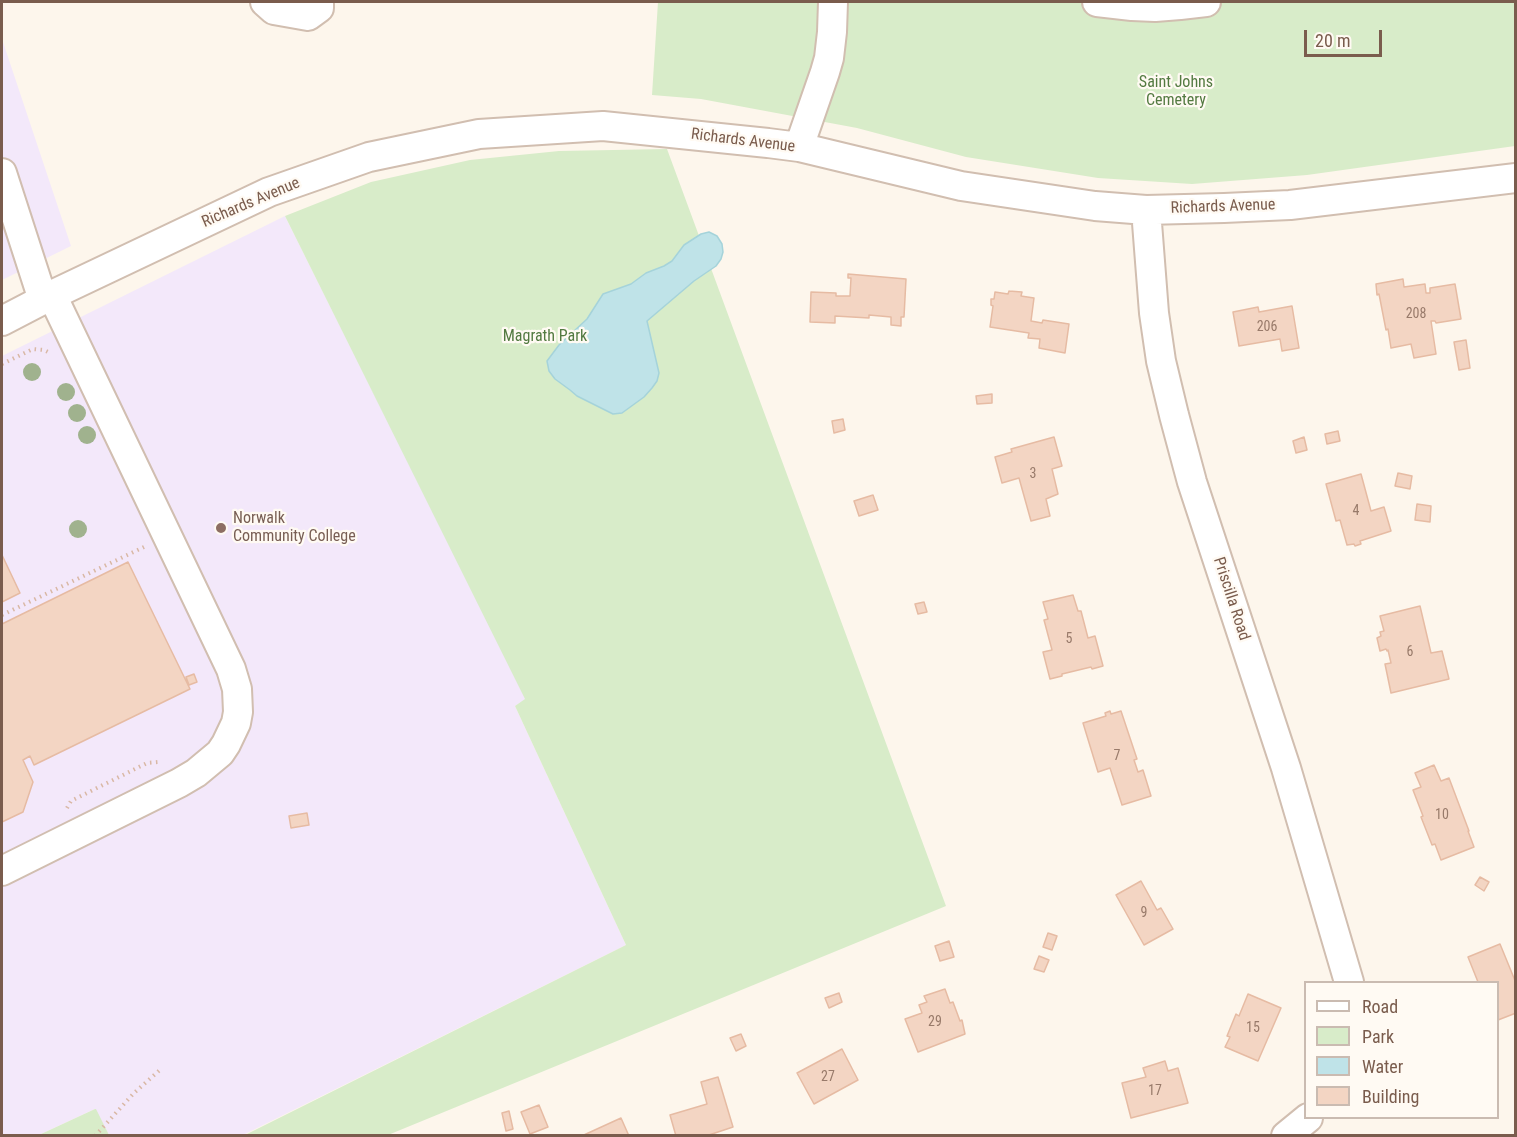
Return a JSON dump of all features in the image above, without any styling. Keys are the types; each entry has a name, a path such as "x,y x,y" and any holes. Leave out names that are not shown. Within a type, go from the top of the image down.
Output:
{"street":[{"path":"265,2 274,10 308,16 319,8 319,2"},
{"path":"799,147 829,58 833,2"},
{"path":"1097,2 1155,7 1206,2"},
{"name":"Richards Avenue","path":"2,321 47,297 269,192 369,157 479,134 603,126 799,147 961,186 1095,206 1146,210 1290,205 1515,178"},
{"path":"2,173 47,297 204,612 231,669 238,700 236,723 226,744 220,753 196,772 179,783 2,871"},
{"name":"Priscilla Road","path":"1146,210 1154,313 1161,361 1174,415 1192,482 1286,768 1349,981"},
{"path":"1286,1136 1307,1119"}],"path":[{"path":"2,364 33,349 44,350 54,357"},
{"path":"2,615 149,545"},
{"path":"66,811 71,801 147,763 166,760"},
{"path":"95,1136 134,1093 162,1068"}],"shaded area":[{"path":"2,39 71,246 2,280"},
{"name":"Norwalk Community College","path":"285,216 526,699 515,706 626,945 243,1135 109,1135 95,1109 39,1135 2,1136 2,356"}],"green space":[{"name":"Saint Johns Cemetery","path":"658,2 1515,2 1515,146 1307,175 1192,184 1098,178 966,157 857,128 701,99 652,95"},
{"name":"Magrath Park","path":"667,149 946,906 388,1135 243,1136 626,945 515,706 525,699 285,216 371,182 470,160 559,151"},
{"path":"95,1109 109,1135 39,1135"}],"water":[{"path":"709,232 717,236 722,244 721,259 716,266 694,281 647,321 659,373 657,381 644,397 622,413 613,414 577,396 555,379 549,371 547,361 559,345 587,319 603,294 631,284 646,273 664,266 672,261 684,245 701,234"}],"building":[{"path":"848,274 906,279 904,317 901,317 901,326 891,325 891,317 869,315 869,318 835,316 835,323 810,322 811,292 850,296 851,278 848,278"},
{"path":"1403,279 1404,287 1425,284 1426,293 1430,293 1430,288 1455,284 1461,319 1436,323 1431,321 1436,354 1414,358 1411,344 1391,348 1376,284"},
{"path":"1009,291 1022,292 1021,296 1034,298 1031,321 1042,323 1043,320 1069,324 1065,353 1039,348 1040,339 1028,338 1029,333 990,327 993,306 991,299 994,299 995,292 1008,294"},
{"path":"1292,306 1299,348 1282,351 1280,339 1239,346 1233,312 1258,307 1259,312"},
{"path":"1466,340 1470,368 1459,370 1454,342"},
{"path":"992,394 992,403 977,404 976,396"},
{"path":"843,419 845,430 834,433 832,421"},
{"path":"1338,431 1340,441 1327,444 1325,434"},
{"path":"1054,437 1062,466 1052,469 1058,494 1046,499 1050,516 1031,521 1019,478 1002,483 995,457 1012,452 1011,449"},
{"path":"1304,437 1307,450 1296,453 1293,441"},
{"path":"1398,473 1412,476 1410,489 1395,486"},
{"path":"1361,474 1371,511 1384,507 1391,531 1360,541 1361,544 1355,546 1354,544 1347,545 1340,520 1336,521 1326,484"},
{"path":"873,495 878,510 859,516 854,501"},
{"path":"1417,504 1431,506 1430,522 1415,520"},
{"path":"2,555 20,593 2,602"},
{"path":"128,562 190,689 34,765 30,756 23,760 33,782 23,812 2,822 2,624"},
{"path":"1073,595 1078,611 1081,611 1088,638 1095,636 1103,666 1062,674 1062,676 1050,679 1043,652 1052,650 1044,620 1048,619 1043,602"},
{"path":"924,602 927,612 918,614 915,604"},
{"path":"1420,606 1431,653 1442,651 1449,679 1391,693 1385,664 1391,663 1388,650 1380,651 1377,638 1381,636 1380,632 1384,631 1380,616"},
{"path":"194,674 197,682 189,685 186,677"},
{"path":"1110,711 1111,714 1121,711 1137,759 1134,760 1138,772 1143,770 1151,796 1122,805 1110,768 1098,772 1083,723 1106,716 1105,713"},
{"path":"1434,765 1441,781 1449,778 1474,847 1441,860 1435,844 1432,845 1413,790 1421,787 1415,773"},
{"path":"307,813 309,825 291,828 289,816"},
{"path":"1480,877 1489,882 1484,891 1475,885"},
{"path":"1141,881 1157,910 1161,908 1173,929 1144,945 1116,895"},
{"path":"1048,933 1057,936 1052,950 1043,947"},
{"path":"949,941 954,957 940,961 935,946"},
{"path":"1500,944 1516,983 1516,1013 1499,1020 1499,981 1478,981 1468,957"},
{"path":"1039,956 1049,960 1044,972 1034,969"},
{"path":"945,989 950,1003 953,1002 960,1021 962,1020 965,1034 918,1052 905,1019 922,1013 919,1005 927,1002 924,996"},
{"path":"839,993 842,1002 829,1008 825,998"},
{"path":"1248,994 1281,1008 1258,1061 1225,1047 1236,1014 1239,1016"},
{"path":"741,1034 746,1046 736,1051 730,1038"},
{"path":"842,1049 858,1080 814,1104 797,1073"},
{"path":"1165,1061 1168,1071 1178,1068 1188,1103 1131,1118 1122,1083 1146,1077 1143,1068"},
{"path":"718,1077 733,1127 706,1136 676,1136 670,1115 707,1104 701,1082"},
{"path":"539,1105 548,1127 530,1134 521,1112"},
{"path":"509,1111 513,1129 506,1131 502,1113"},
{"path":"621,1118 629,1136 582,1136 586,1134"}],"place":[{"name":"Norwalk Community College","path":"221,528"}]}
